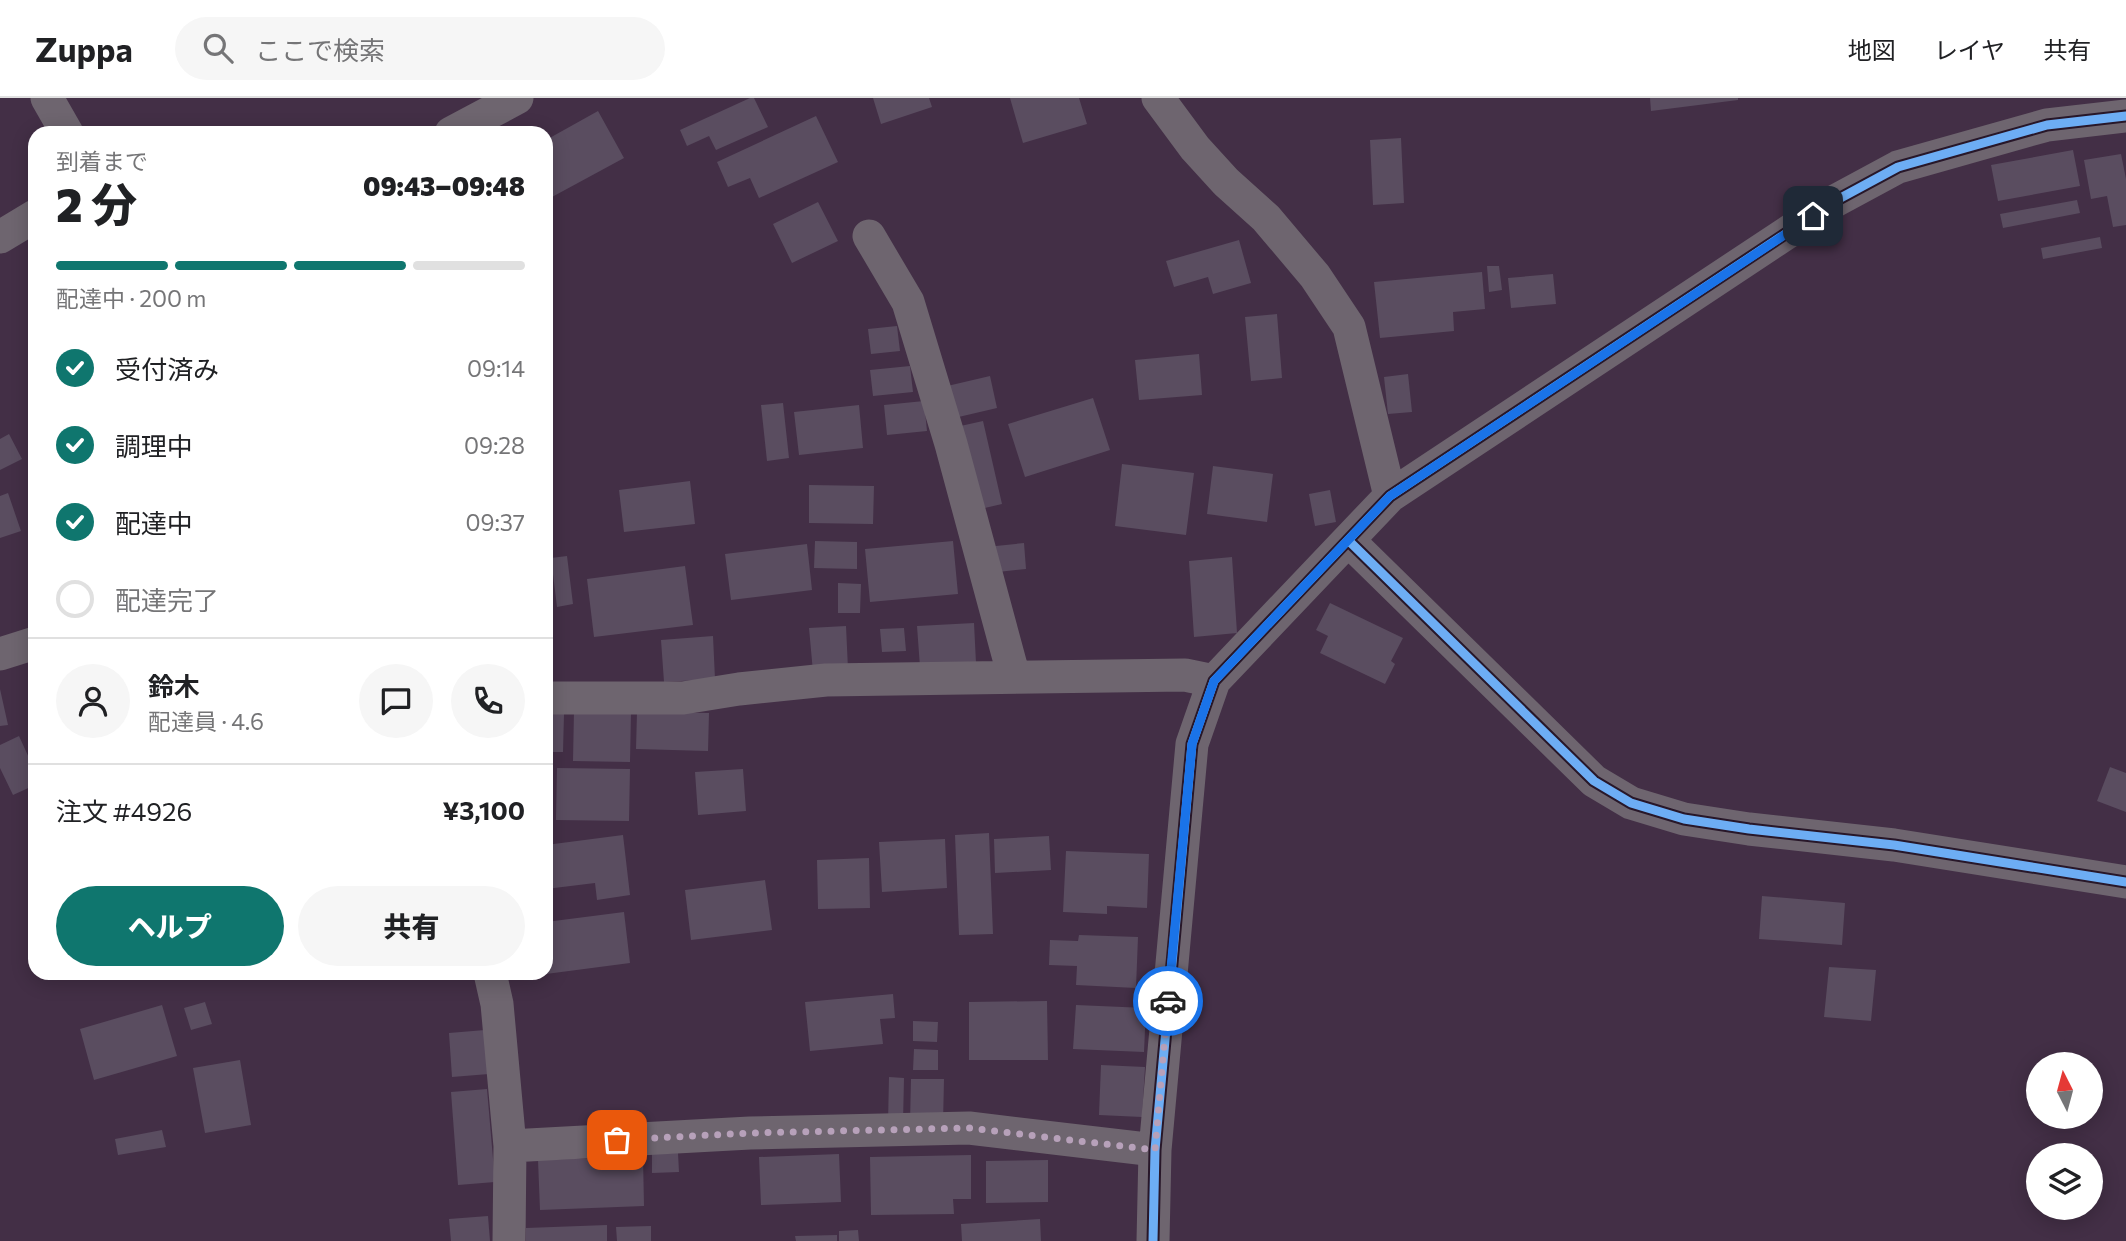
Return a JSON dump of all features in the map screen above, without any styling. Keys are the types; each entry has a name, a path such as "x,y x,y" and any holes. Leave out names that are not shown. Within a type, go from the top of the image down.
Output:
{"street":[{"path":"47,98 63,126"},
{"path":"464,126 517,98"},
{"path":"1158,98 1195,148 1226,182 1266,218 1315,276 1349,327 1390,496"},
{"path":"1153,1241 1155,1150 1192,744 1214,681 1390,496 1835,201 1898,167 2047,125 2126,116"},
{"path":"0,237 28,220"},
{"path":"869,236 908,302 951,444 1014,677"},
{"path":"1349,541 1594,782 1631,803 1684,819 1894,845 2126,882"},
{"path":"0,654 28,645"},
{"path":"553,698 683,698 826,680 1185,675 1214,681"},
{"path":"492,980 497,1004 510,1146 509,1241"},
{"path":"510,1146 750,1133 969,1128 1155,1150"}],"building":[{"path":"754,98 768,127 716,150 709,136 687,146 680,130"},
{"path":"873,98 929,98 932,107 881,124"},
{"path":"1010,98 1079,98 1087,124 1023,143"},
{"path":"1650,98 1738,98 1738,100 1651,111"},
{"path":"598,111 624,158 553,196 553,136"},
{"path":"816,116 838,162 759,198 750,178 728,187 717,162"},
{"path":"1401,138 1404,203 1373,205 1370,140"},
{"path":"2073,150 2080,186 1998,201 1991,165"},
{"path":"2121,154 2126,179 2126,225 2113,227 2107,196 2091,199 2084,160"},
{"path":"2077,200 2080,213 2003,228 2000,214"},
{"path":"818,202 838,241 792,263 773,224"},
{"path":"2100,237 2102,248 2043,259 2041,248"},
{"path":"1239,240 1251,283 1213,294 1208,277 1174,287 1166,261"},
{"path":"1487,266 1499,266 1502,290 1489,292"},
{"path":"1482,272 1485,309 1453,312 1454,331 1380,338 1374,282"},
{"path":"1553,274 1556,304 1511,308 1508,278"},
{"path":"1277,314 1282,378 1251,381 1245,317"},
{"path":"897,326 900,351 871,354 868,329"},
{"path":"1199,354 1202,395 1139,400 1135,360"},
{"path":"910,366 913,392 873,396 870,370"},
{"path":"1408,374 1412,412 1388,414 1384,377"},
{"path":"990,376 997,408 950,419 943,387"},
{"path":"1093,398 1110,450 1025,477 1008,424"},
{"path":"924,401 927,431 887,435 884,405"},
{"path":"783,403 789,458 767,461 761,405"},
{"path":"859,405 863,448 799,455 794,412"},
{"path":"983,421 1002,504 976,510 956,427"},
{"path":"9,434 22,459 0,470 0,439"},
{"path":"1122,464 1194,473 1186,535 1115,526"},
{"path":"1213,466 1273,474 1267,522 1207,514"},
{"path":"690,481 695,524 624,532 619,490"},
{"path":"809,485 874,486 873,524 809,523"},
{"path":"1330,490 1336,522 1315,526 1309,494"},
{"path":"8,493 21,531 0,538 0,496"},
{"path":"815,541 857,542 857,569 814,568"},
{"path":"953,541 958,594 870,602 865,549"},
{"path":"1024,543 1026,569 989,573 986,547"},
{"path":"807,544 812,590 731,600 725,554"},
{"path":"567,556 573,604 557,607 553,558"},
{"path":"1232,557 1237,633 1194,637 1189,561"},
{"path":"685,566 693,625 594,637 587,579"},
{"path":"838,583 861,584 860,613 838,613"},
{"path":"1330,603 1403,638 1391,661 1395,664 1385,684 1320,653 1328,636 1316,630"},
{"path":"974,623 976,663 920,667 917,626"},
{"path":"846,626 848,669 813,672 809,628"},
{"path":"904,628 906,651 882,652 880,629"},
{"path":"713,636 715,679 664,682 661,640"},
{"path":"0,689 8,725 0,726"},
{"path":"574,710 631,711 630,762 573,761"},
{"path":"637,712 709,713 708,751 636,749"},
{"path":"553,713 564,714 563,752 553,752"},
{"path":"19,736 28,756 28,788 13,795 0,768 0,745"},
{"path":"2110,767 2126,773 2126,812 2097,801"},
{"path":"557,768 630,769 629,821 556,820"},
{"path":"743,769 746,811 698,815 695,772"},
{"path":"989,833 993,934 959,935 955,835"},
{"path":"623,835 630,895 597,900 595,883 553,888 553,844"},
{"path":"1049,836 1051,870 995,873 994,839"},
{"path":"945,839 947,888 882,892 879,842"},
{"path":"1066,851 1149,854 1147,908 1107,906 1107,914 1063,912"},
{"path":"869,858 870,908 818,909 817,860"},
{"path":"765,880 772,930 691,940 685,890"},
{"path":"1762,896 1845,903 1842,945 1759,939"},
{"path":"624,912 630,963 553,973 553,921"},
{"path":"1079,935 1138,937 1136,988 1076,985 1077,966 1049,965 1050,940 1078,941"},
{"path":"1829,967 1876,970 1871,1021 1824,1017"},
{"path":"893,994 895,1018 880,1019 883,1044 810,1051 805,1002"},
{"path":"1047,1001 1048,1060 969,1060 969,1002"},
{"path":"205,1002 212,1024 191,1030 184,1008"},
{"path":"162,1005 177,1056 94,1080 80,1029"},
{"path":"1076,1005 1146,1008 1144,1052 1073,1049"},
{"path":"913,1021 938,1022 937,1042 913,1041"},
{"path":"485,1030 489,1074 452,1077 449,1033"},
{"path":"914,1049 938,1050 938,1070 913,1070"},
{"path":"240,1060 251,1125 205,1133 193,1068"},
{"path":"1101,1065 1145,1067 1142,1117 1099,1115"},
{"path":"889,1077 904,1078 903,1123 888,1123"},
{"path":"911,1079 944,1079 943,1124 910,1123"},
{"path":"487,1089 495,1182 458,1185 451,1092"},
{"path":"162,1130 166,1147 118,1155 115,1139"},
{"path":"678,1153 679,1172 652,1173 652,1154"},
{"path":"839,1154 841,1202 761,1205 759,1157"},
{"path":"971,1155 971,1199 953,1199 954,1214 871,1215 870,1157"},
{"path":"643,1157 644,1206 540,1210 538,1160"},
{"path":"1048,1160 1048,1202 986,1203 986,1161"},
{"path":"488,1216 490,1241 451,1241 449,1219"},
{"path":"1040,1219 1041,1241 962,1241 961,1224"},
{"path":"607,1225 607,1241 526,1241 526,1228"},
{"path":"651,1226 651,1241 617,1241 616,1227"},
{"path":"858,1230 859,1241 839,1241 839,1231"},
{"path":"837,1235 837,1241 796,1241 795,1236"}],"cycle path":[{"path":"1153,1241 1155,1150 1192,744 1214,681 1390,496 1835,201 1898,167 2047,125 2126,116"},
{"path":"1349,541 1594,781 1631,803 1684,819 1894,845 2126,882"}],"way so far":[{"path":"617,1140 750,1133 969,1128 1155,1150 1168,1001"}],"route":[{"path":"1168,1001 1192,744 1214,681 1390,496 1813,216"}]}
